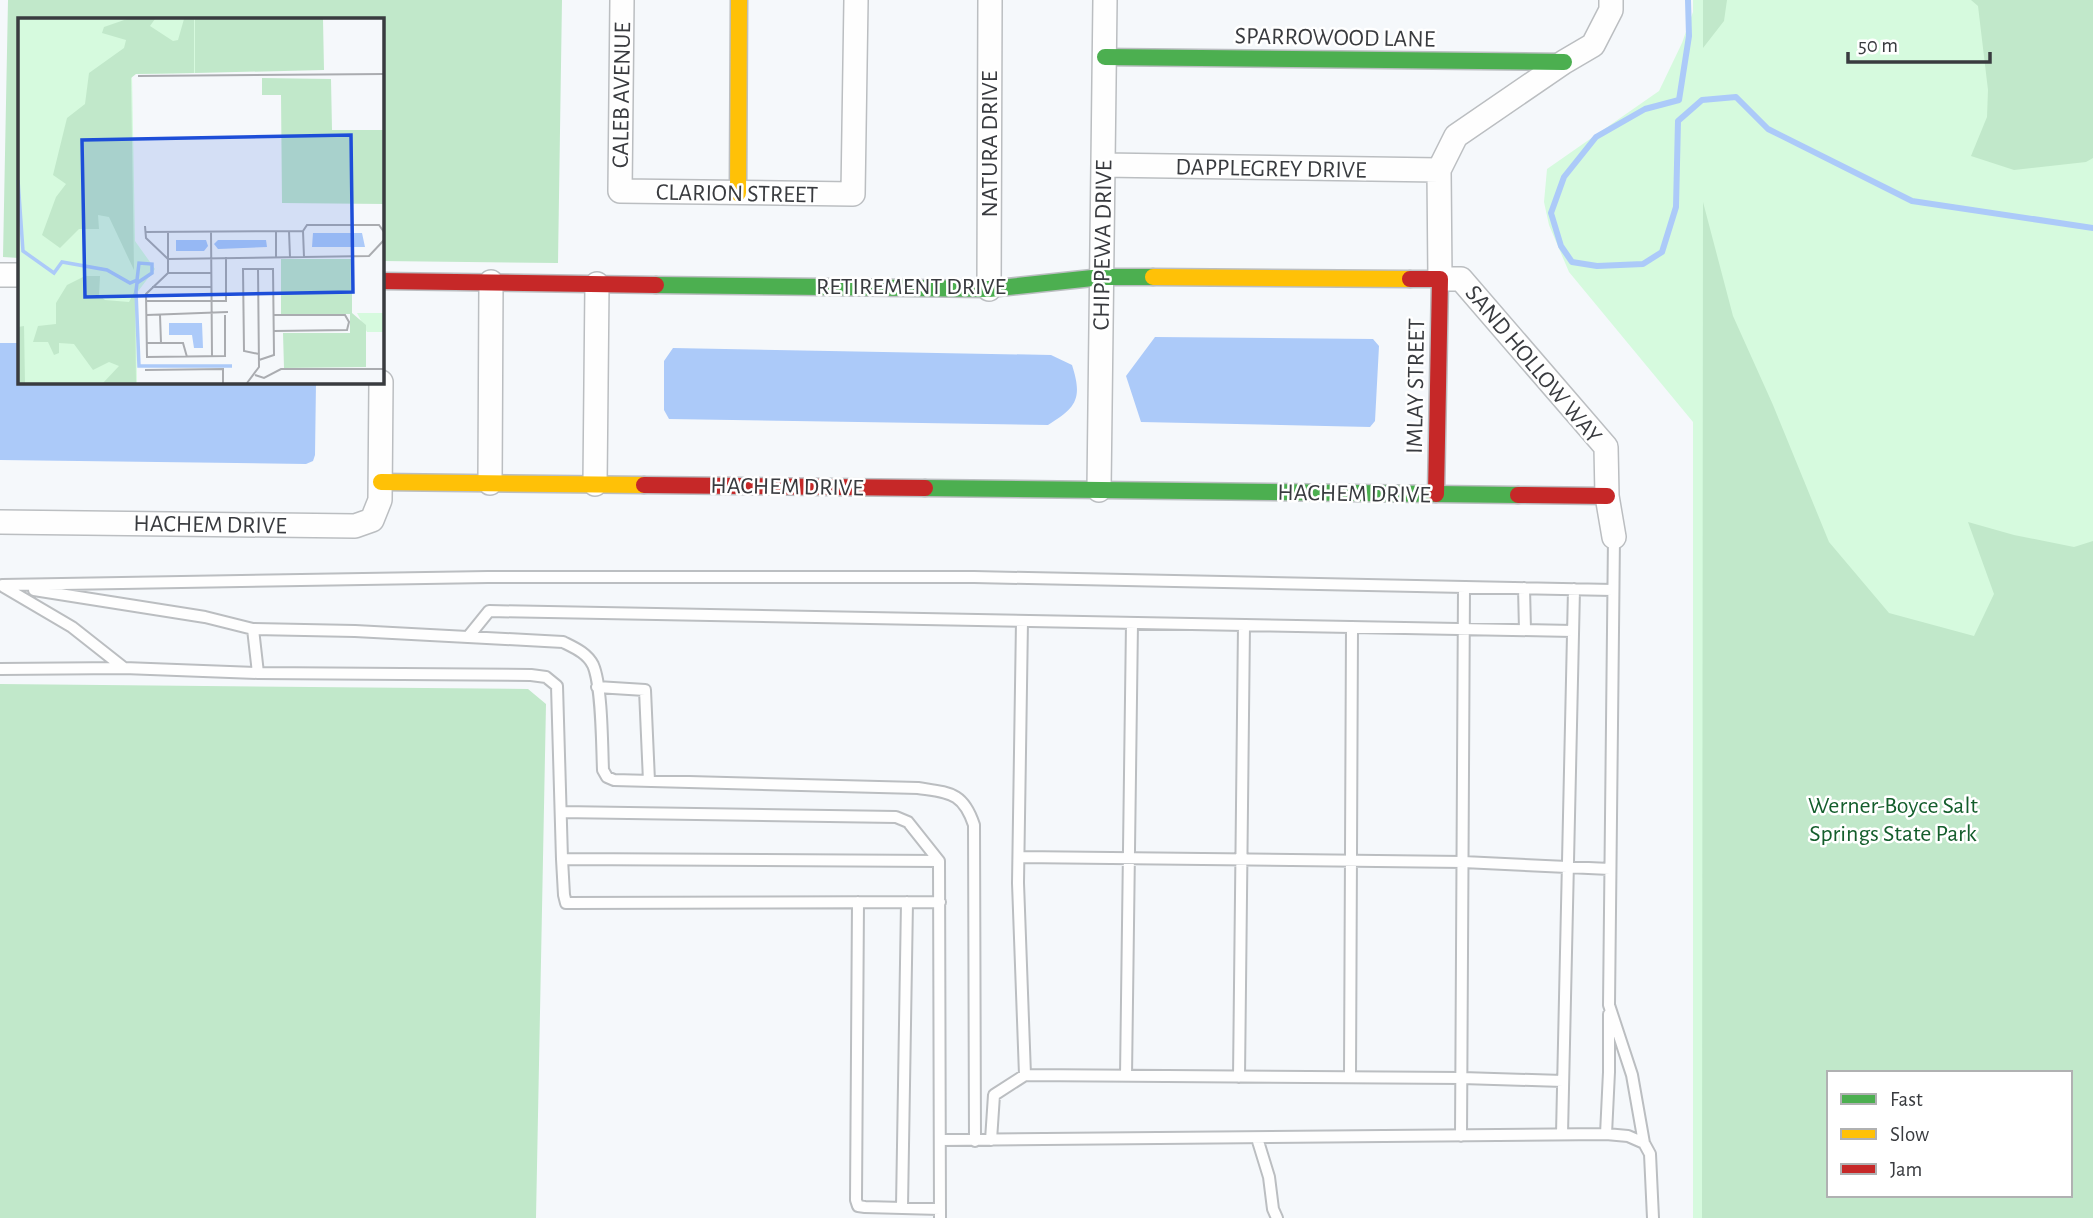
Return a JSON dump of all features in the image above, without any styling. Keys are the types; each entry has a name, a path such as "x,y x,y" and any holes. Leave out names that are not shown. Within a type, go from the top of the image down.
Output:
{"street":[{"name":"CALEB AVENUE","path":"620,191 622,0"},
{"path":"738,193 739,0"},
{"name":"CLARION STREET","path":"620,191 853,194 856,0"},
{"name":"NATURA DRIVE","path":"989,289 990,0"},
{"name":"CHIPPEWA DRIVE","path":"1099,490 1105,0"},
{"name":"SAND HOLLOW WAY","path":"1611,0 1611,10 1593,45 1456,136 1438,170 1440,279 1461,279 1606,447 1606,496 1614,537"},
{"name":"SPARROWOOD LANE","path":"1105,57 1564,62"},
{"name":"DAPPLEGREY DRIVE","path":"1103,165 1438,170"},
{"path":"0,275 18,275"},
{"name":"RETIREMENT DRIVE","path":"383,281 989,289 1102,277 1440,279"},
{"name":"IMLAY STREET","path":"1436,494 1440,279"},
{"path":"490,483 491,282"},
{"path":"595,484 597,284"},
{"path":"381,383 381,482"},
{"name":"HACHEM DRIVE","path":"0,522 355,526 372,520 380,500 381,482 1606,496"}],"lane":[{"path":"1606,1134 1609,1072 1614,537"},
{"path":"1,585 488,577 974,577 1613,590"},
{"path":"1,585 205,617 253,629 355,631 563,642 582,651 593,665 603,770 607,777 614,780 918,788 947,792 968,806 974,825 975,1141"},
{"path":"1,585 72,627 124,668"},
{"path":"1461,1136 1464,587"},
{"path":"1524,588 1525,630"},
{"path":"1562,1134 1574,589"},
{"path":"468,637 489,611 1573,631"},
{"path":"1022,621 1019,857 1025,1075"},
{"path":"1126,1076 1132,623"},
{"path":"1239,1077 1244,625"},
{"path":"1350,1077 1352,627"},
{"path":"253,629 258,673"},
{"path":"0,668 546,677 557,686 562,859 566,903 940,902"},
{"path":"597,687 645,690 649,781"},
{"path":"561,812 896,817 908,822 939,861 940,1213 902,1207 858,1206 856,1199 858,902"},
{"path":"1019,857 1463,862 1609,869"},
{"path":"562,859 939,861"},
{"path":"902,1207 907,902"},
{"path":"1609,1005 1633,1075 1644,1143 1650,1154 1653,1218"},
{"path":"991,1140 993,1095 1025,1075 1563,1081"},
{"path":"940,1140 1606,1134 1628,1136 1644,1143"},
{"path":"1257,1138 1269,1177 1273,1209 1277,1218"}],"green space":[{"path":"8,0 562,0 558,263 383,261 383,18 18,18 18,258 3,257"},
{"name":"Werner-Boyce Salt Springs State Park","path":"1693,0 2093,0 2093,1218 1693,1218 1693,422 1569,272 1549,225 1544,202 1547,169 1659,91 1682,43 1693,12"},
{"path":"1703,0 1727,0 1724,21 1703,48"},
{"path":"1971,0 2093,0 2093,158 2086,162 2014,170 1971,156 1987,117 1988,90 1978,6"},
{"path":"1703,202 1733,316 1829,542 1889,613 1974,636 1994,594 1968,522 2074,547 2093,541 2093,1218 1702,1218"},
{"path":"0,684 528,689 546,704 536,1218 0,1218"}],"water":[{"path":"1155,337 1373,339 1379,346 1375,421 1370,427 1141,422 1126,376"},
{"path":"0,343 18,343 18,383 316,383 315,455 313,461 306,464 0,460"},
{"path":"673,348 1051,355 1072,365 1077,394 1071,408 1048,425 669,419 664,410 664,361"}],"waterway":[{"path":"1688,0 1689,36 1679,100 1645,109 1596,137 1564,177 1551,213 1561,246 1572,262 1597,266 1643,264 1662,252 1676,207 1678,121 1702,100 1736,97 1768,129 1912,201 2093,228"}],"traffic: fast":[{"path":"1105,57 1564,62"},
{"path":"656,285 989,289 1102,277 1153,277"},
{"path":"925,488 1518,495"}],"traffic: slow":[{"path":"738,193 739,0"},
{"path":"1153,277 1410,279"},
{"path":"381,482 644,485"}],"traffic: jam":[{"path":"1410,279 1440,279 1436,494"},
{"path":"383,281 656,285"},
{"path":"644,485 925,488"},
{"path":"1518,495 1607,496"}]}
